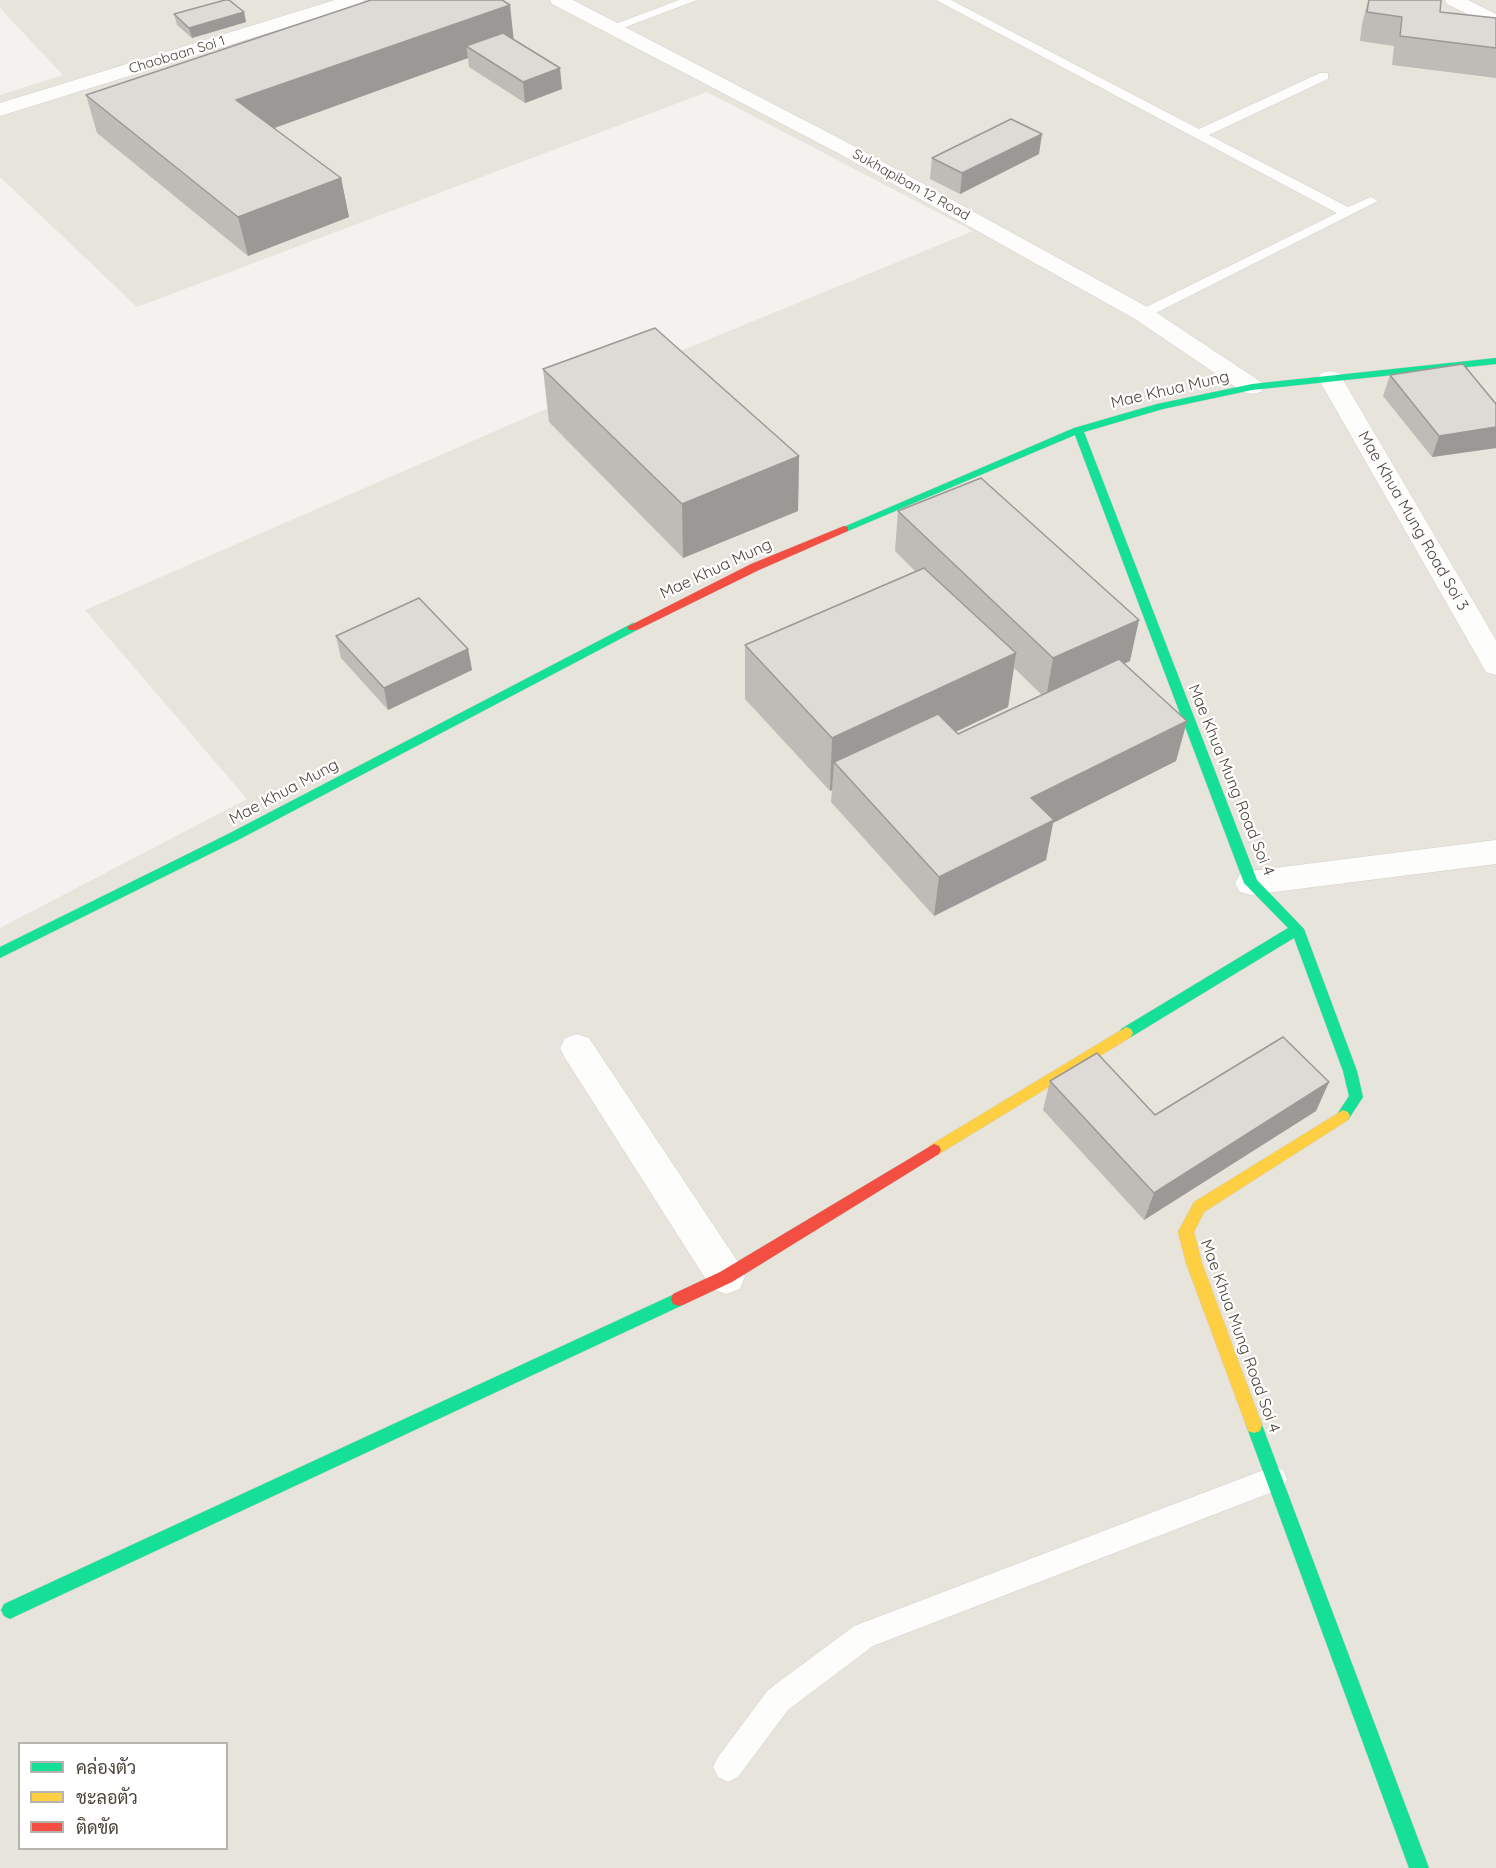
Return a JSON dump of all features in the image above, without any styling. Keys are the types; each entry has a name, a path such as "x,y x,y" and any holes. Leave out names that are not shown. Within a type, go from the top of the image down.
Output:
{"street":[{"path":"284,0 303,16"},
{"name":"Chaobaan Soi 1","path":"0,110 355,0"},
{"name":"Sukhapiban 12 Road","path":"559,0 845,149 1143,314 1252,387"},
{"path":"1454,0 1496,22"},
{"name":"Mae Khua Mung","path":"0,952 233,837 656,615 755,567 1078,430 1161,406 1252,387 1496,361"},
{"name":"Mae Khua Mung Road Soi 3","path":"1330,378 1496,665"},
{"name":"Mae Khua Mung Road Soi 4","path":"1078,430 1251,883 1297,929 1350,1071 1356,1097 1342,1118 1199,1207 1186,1232 1194,1263 1419,1868"},
{"path":"1251,883 1496,852"},
{"path":"10,1610 726,1277 1297,929"},
{"path":"578,1048 726,1277"}],"lane":[{"path":"611,28 691,0"},
{"path":"942,0 1348,213"},
{"path":"1197,135 1324,75"},
{"path":"1143,314 1371,201"},
{"path":"728,1767 778,1700 864,1636 1274,1479"}],"shaded area":[{"path":"0,0 1496,0 1496,1868 0,1868 0,928 247,799 85,610 656,361 973,231 707,92 137,307 0,177 0,95 63,75 0,8"}],"building":[{"path":"229,0 244,12 189,28 174,14"},
{"path":"371,0 502,0 510,5 236,100 341,178 238,217 86,95"},
{"path":"1369,0 1441,0 1440,12 1496,18 1496,48 1400,36 1402,17 1367,12"},
{"path":"503,33 560,68 523,82 466,46"},
{"path":"1011,119 1042,134 962,173 932,158"},
{"path":"655,328 799,456 682,504 543,369"},
{"path":"1463,364 1496,404 1496,427 1439,436 1390,375"},
{"path":"981,478 1139,620 1053,658 898,511"},
{"path":"924,568 1016,653 832,738 745,645"},
{"path":"419,598 468,649 384,688 336,636"},
{"path":"1119,659 1187,721 1031,798 1054,820 939,877 834,762 938,714 958,734"},
{"path":"1283,1037 1329,1082 1154,1193 1050,1081 1097,1053 1155,1115"}],"traffic: fast":[{"path":"844,529 1078,430 1161,406 1252,387 1496,361"},
{"path":"1078,430 1251,883 1297,929 1350,1071 1356,1097 1343,1116"},
{"path":"0,953 233,837 633,627"},
{"path":"1126,1033 1297,929"},
{"path":"10,1610 679,1299"},
{"path":"1254,1425 1419,1868"}],"traffic: slow":[{"path":"934,1150 1126,1033"},
{"path":"1254,1425 1194,1263 1186,1232 1199,1207 1343,1116"}],"traffic: jam":[{"path":"633,627 755,567 844,529"},
{"path":"679,1299 726,1277 934,1150"}]}
